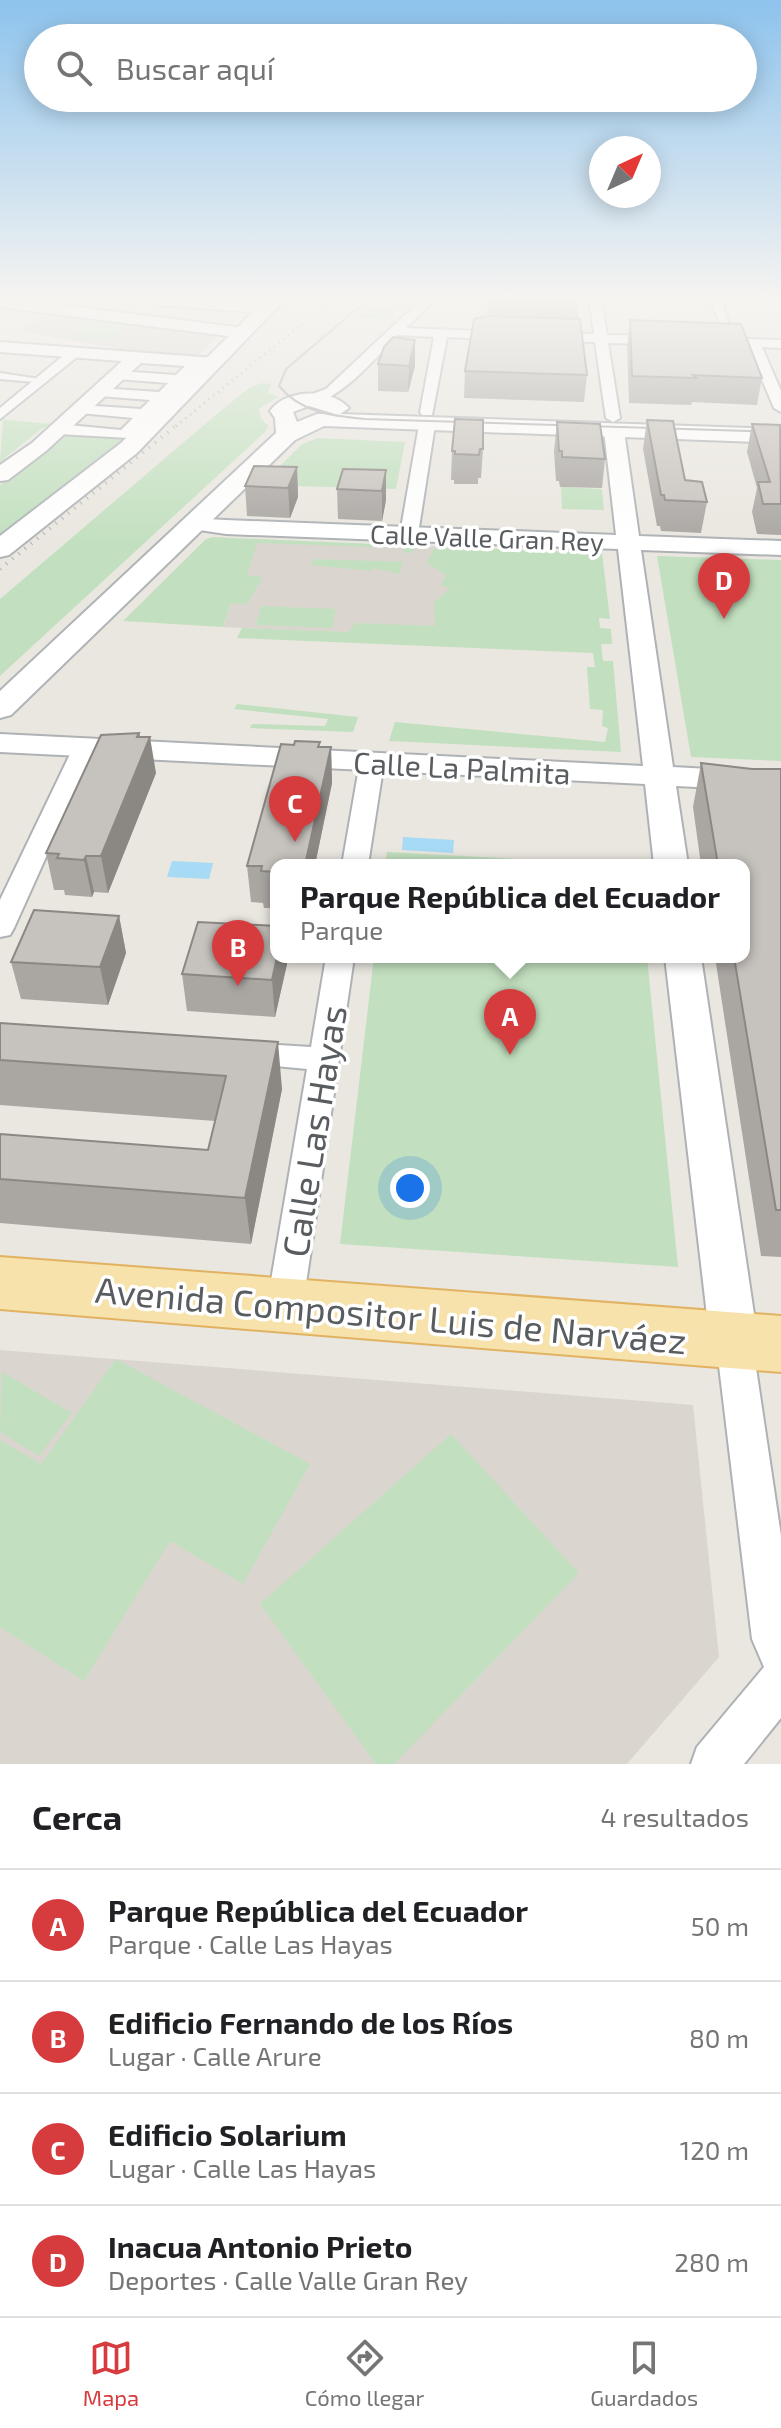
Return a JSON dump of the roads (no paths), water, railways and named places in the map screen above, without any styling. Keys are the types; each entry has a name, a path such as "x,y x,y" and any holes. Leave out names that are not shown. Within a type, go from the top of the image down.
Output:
{"main road":[{"path":"0,549 189,378"},
{"path":"0,708 194,523 287,426 326,408 427,419 614,425 781,436"},
{"path":"614,425 781,424"},
{"name":"Avenida Compositor Luis de Narváez","path":"0,1283 758,1343"}],"street":[{"path":"27,378 35,379"},
{"path":"0,415 44,378"},
{"path":"0,475 39,447 113,378"},
{"path":"159,378 180,380"},
{"path":"326,408 353,378"},
{"path":"409,534 434,378"},
{"path":"607,378 670,859"},
{"path":"768,378 781,408"},
{"path":"58,429 137,428 180,380"},
{"path":"99,392 163,397"},
{"path":"80,409 137,428"},
{"name":"Calle Valle Gran Rey","path":"194,523 226,527 781,548"},
{"name":"Calle La Palmita","path":"0,743 781,782"},
{"path":"0,928 84,748"},
{"path":"356,859 372,762"},
{"name":"Calle Las Hayas","path":"285,1304 339,963"},
{"path":"684,963 758,1343 774,1639 781,1653"},
{"path":"222,1053 324,1059"},
{"path":"714,1764 781,1682"}],"water":[{"path":"403,837 454,840 453,853 402,850"},
{"path":"172,861 213,863 209,879 167,877"}],"tram line":[{"path":"282,378 279,386 307,408 365,419 781,432"}],"railway":[{"path":"176,426 235,378"},
{"path":"0,569 178,424"}],"place":[{"name":"Inacua Antonio Prieto","path":"724,619"},
{"name":"Edificio Solarium","path":"295,842"},
{"name":"Edificio Fernando de los Ríos","path":"238,986"},
{"name":"Parque República del Ecuador","path":"510,1055"}]}
